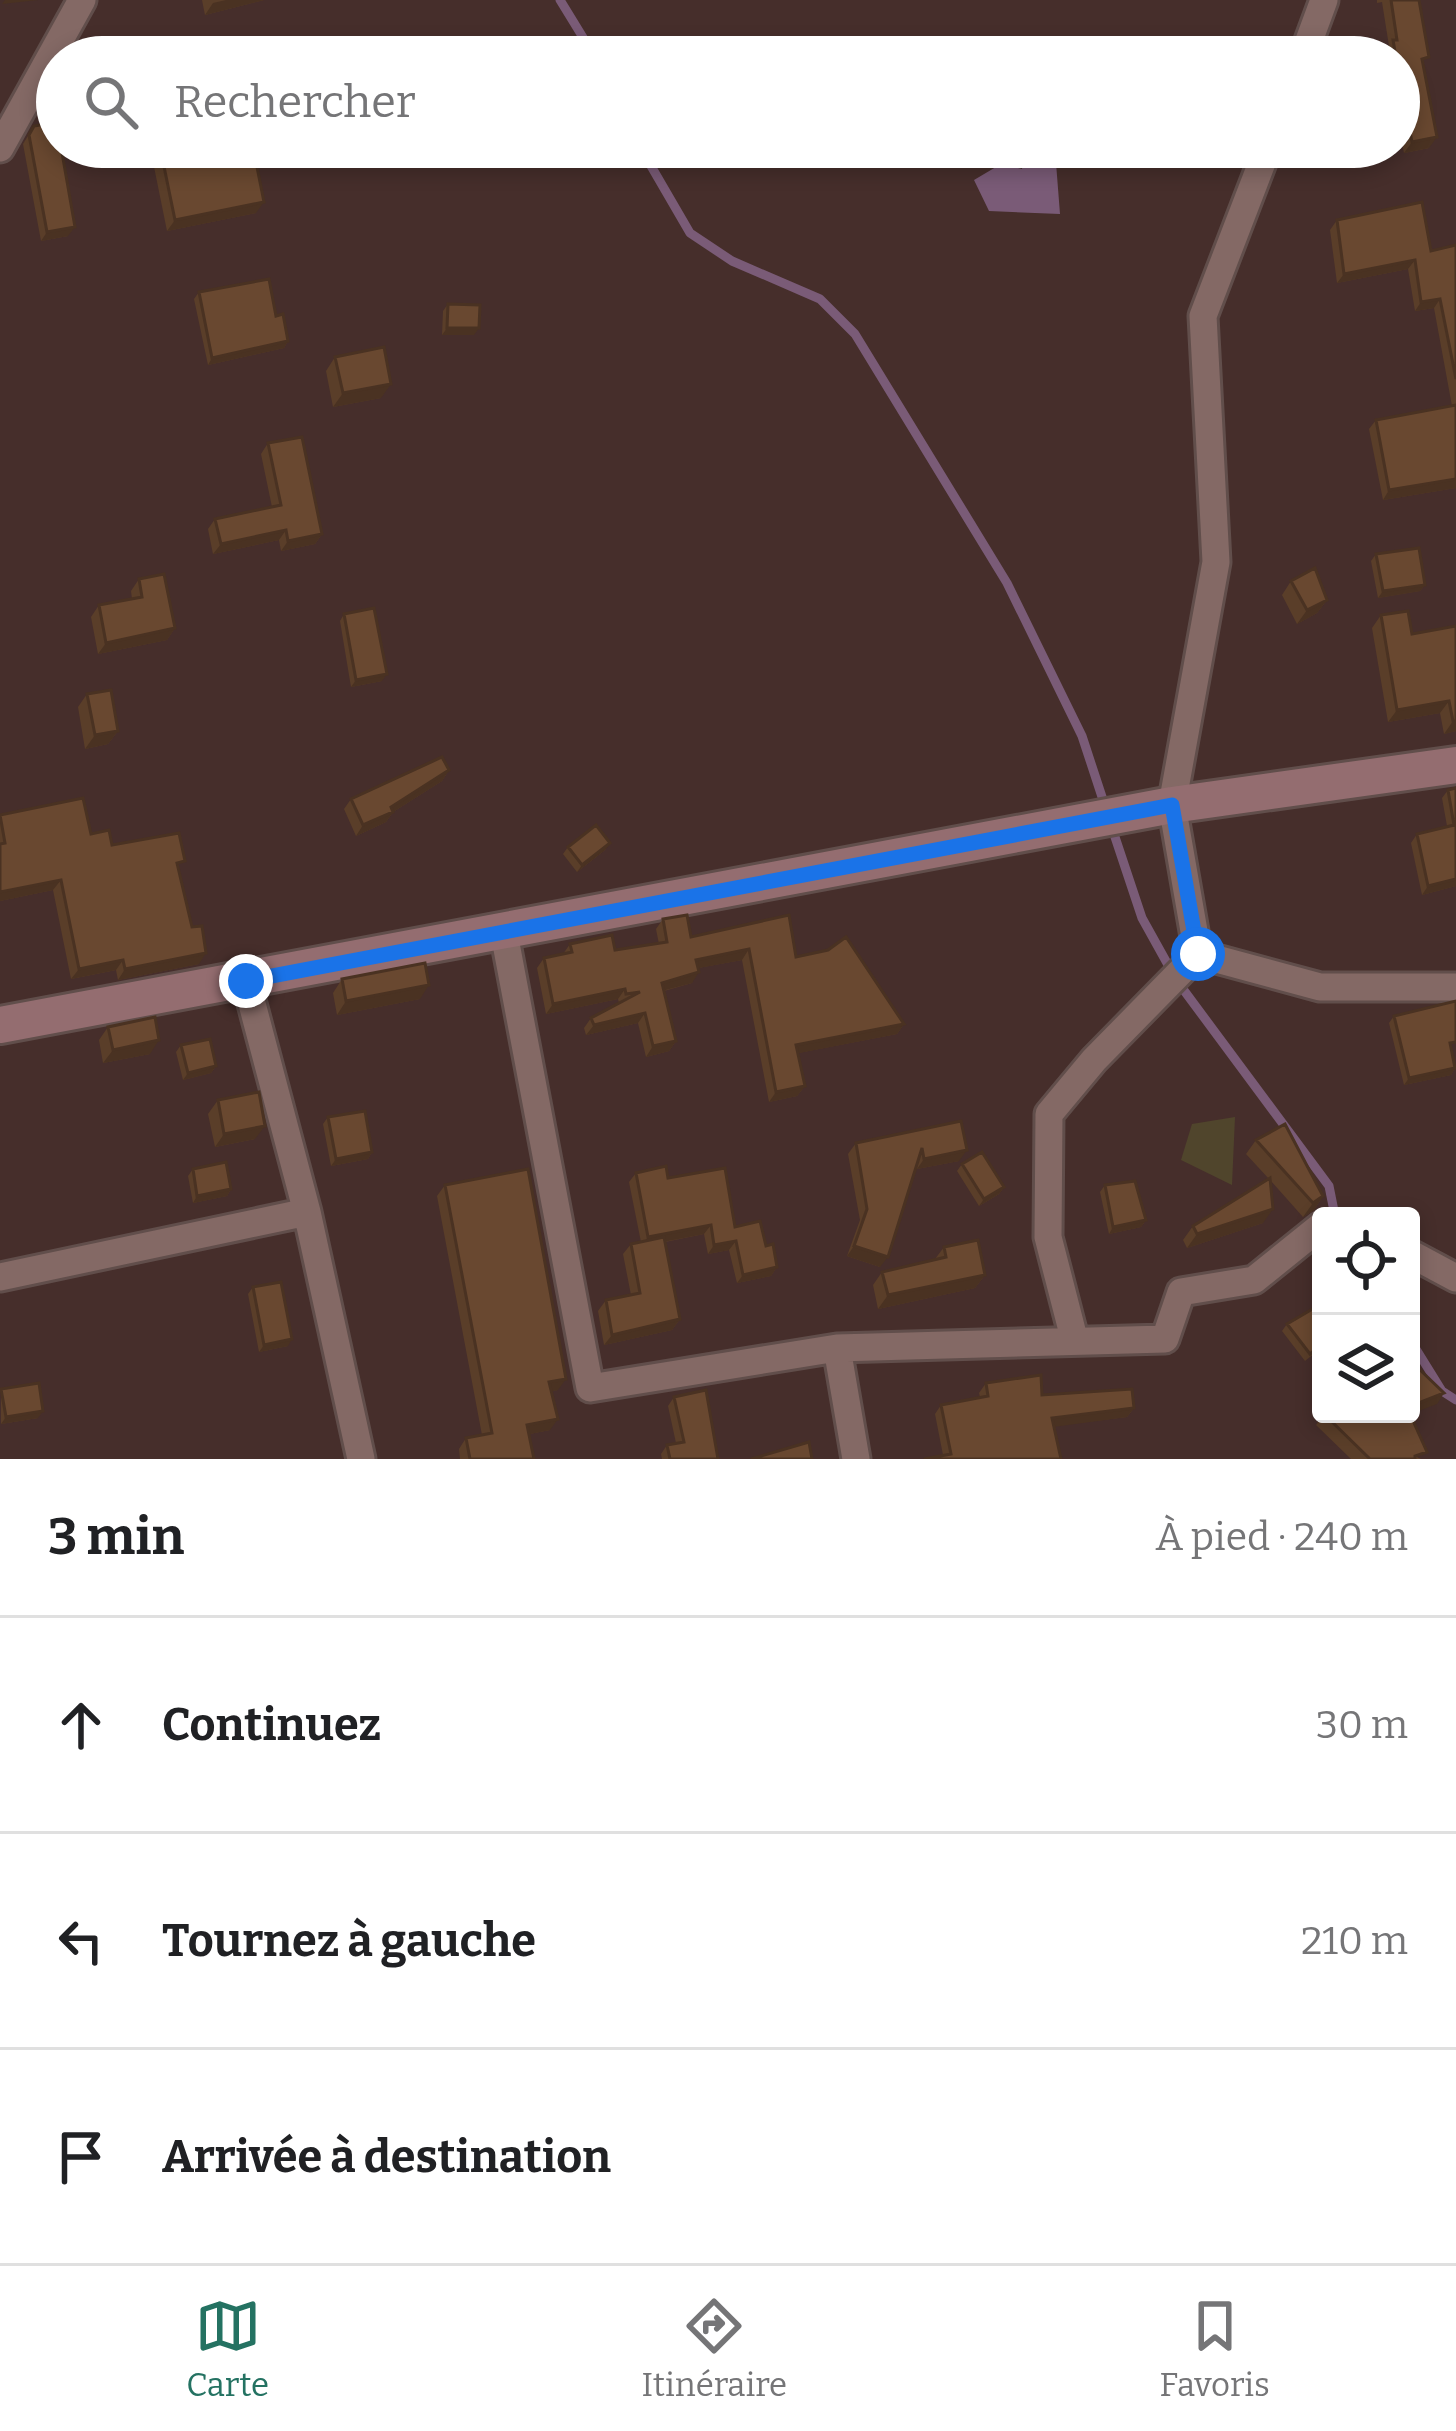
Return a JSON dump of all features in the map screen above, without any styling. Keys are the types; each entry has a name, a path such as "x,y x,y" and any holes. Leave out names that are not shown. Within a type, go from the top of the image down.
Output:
{"street":[{"path":"62,36 82,0"},
{"path":"1311,36 1324,0"},
{"path":"0,148 36,83"},
{"path":"1198,954 1172,805 1216,562 1203,316 1260,168"},
{"path":"0,1025 1172,805 1456,765"},
{"path":"504,933 590,1388 837,1348 1074,1338 1166,1340 1181,1292 1254,1280 1312,1233"},
{"path":"1198,954 1320,988 1456,986"},
{"path":"1074,1338 1048,1237 1049,1114 1094,1060 1198,954"},
{"path":"246,981 308,1212 361,1459"},
{"path":"0,1277 308,1212"},
{"path":"1420,1259 1456,1278"},
{"path":"837,1348 856,1459"}],"shaded area":[{"path":"994,168 1056,168 1060,214 989,211 974,180"},
{"path":"1235,1117 1232,1185 1181,1160 1192,1124"}],"building":[{"path":"1391,0 1419,0 1429,57 1422,59 1437,137 1420,140 1420,36 1396,36"},
{"path":"34,126 36,168 65,168 75,227 47,232 29,135"},
{"path":"164,168 257,168 264,202 175,220"},
{"path":"1422,202 1431,251 1456,245 1456,379 1440,299 1421,302 1415,260 1344,274 1337,220"},
{"path":"269,279 276,316 283,314 288,341 212,358 199,292"},
{"path":"448,304 480,305 479,328 447,328"},
{"path":"384,347 391,384 343,393 335,357"},
{"path":"1456,405 1456,479 1389,490 1376,420"},
{"path":"302,437 322,534 288,541 286,530 221,544 215,519 281,505 268,443"},
{"path":"1419,548 1425,585 1383,591 1376,554"},
{"path":"1315,568 1327,600 1307,610 1291,581"},
{"path":"164,574 175,628 106,643 99,605 142,597 139,579"},
{"path":"374,608 387,674 356,680 344,614"},
{"path":"1408,611 1412,634 1456,626 1456,721 1449,701 1397,710 1381,615"},
{"path":"111,690 118,731 95,735 87,694"},
{"path":"442,757 449,770 391,807 393,812 363,825 351,799"},
{"path":"1456,788 1456,879 1428,886 1417,834 1454,825 1448,790"},
{"path":"83,798 91,834 109,830 112,845 179,833 185,861 177,863 192,927 202,926 206,953 125,969 123,960 79,969 61,880 0,892 0,844 5,843 0,815"},
{"path":"596,825 610,843 582,865 568,847"},
{"path":"687,915 691,937 789,915 796,957 828,950 846,937 904,1024 796,1045 805,1086 776,1092 749,949 696,960 699,972 662,983 676,1041 653,1046 645,1013 594,1025 591,1018 640,992 626,994 625,989 553,1004 544,958 572,952 570,944 612,935 615,950 667,942 663,919"},
{"path":"425,963 429,985 346,1001 342,979"},
{"path":"1456,1001 1456,1042 1450,1043 1455,1068 1409,1078 1394,1016"},
{"path":"155,1017 159,1040 113,1050 108,1027"},
{"path":"210,1039 216,1066 188,1073 181,1045"},
{"path":"259,1092 265,1126 224,1134 218,1100"},
{"path":"365,1111 372,1152 336,1159 328,1117"},
{"path":"961,1121 967,1150 924,1159 922,1148 888,1257 854,1246 867,1209 856,1143"},
{"path":"1285,1124 1323,1196 1313,1203 1256,1140"},
{"path":"982,1152 1004,1187 984,1199 962,1164"},
{"path":"226,1162 231,1189 197,1196 193,1169"},
{"path":"666,1166 668,1178 725,1168 735,1227 760,1221 766,1246 773,1244 777,1267 743,1275 736,1241 714,1245 711,1225 648,1237 636,1173"},
{"path":"528,1169 566,1379 549,1382 558,1419 527,1425 534,1459 470,1459 466,1438 492,1433 445,1185"},
{"path":"1270,1178 1273,1209 1197,1234 1193,1226"},
{"path":"1135,1181 1146,1220 1113,1227 1105,1185"},
{"path":"664,1237 680,1319 612,1335 606,1300 640,1293 631,1244"},
{"path":"978,1240 985,1275 888,1295 882,1272 946,1257 944,1247"},
{"path":"281,1282 292,1339 264,1345 253,1287"},
{"path":"1312,1309 1312,1352 1310,1354 1287,1324"},
{"path":"1420,1370 1444,1393 1420,1402"},
{"path":"1041,1375 1042,1395 1132,1389 1134,1408 1052,1418 1061,1459 924,1459 951,1454 941,1405 988,1396 986,1383"},
{"path":"39,1383 43,1411 6,1417 1,1389"},
{"path":"706,1390 718,1459 670,1459 667,1445 684,1442 674,1397"},
{"path":"1333,1423 1414,1423 1427,1452 1415,1459 1370,1459"},
{"path":"809,1442 812,1459 751,1459"}],"waterway":[{"path":"560,0 582,36"},
{"path":"652,168 690,233 732,261 820,299 855,334 1007,583 1082,736 1106,809"},
{"path":"1111,825 1142,918 1177,981 1329,1186 1333,1207"},
{"path":"1420,1356 1442,1391 1456,1400"}],"route":[{"path":"246,981 1172,805 1198,954"}]}
